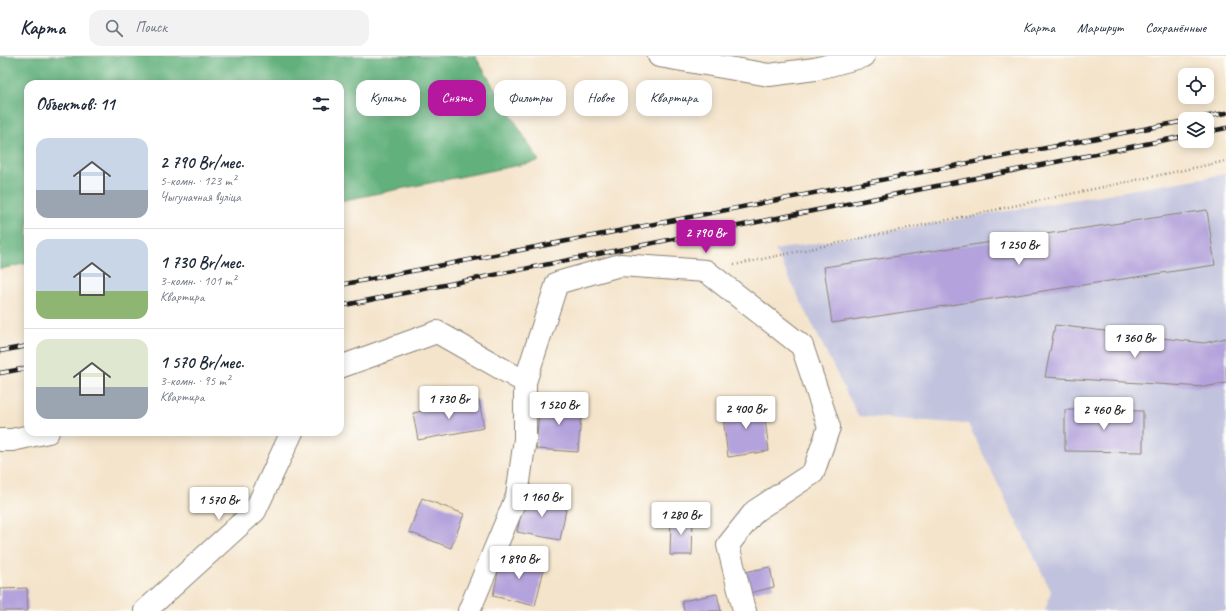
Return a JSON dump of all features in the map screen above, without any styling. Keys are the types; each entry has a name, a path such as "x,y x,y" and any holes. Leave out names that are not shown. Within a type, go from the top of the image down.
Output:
{"street":[{"path":"660,56 769,75 815,70 864,56"},
{"path":"469,611 518,496 525,439 525,382 557,283 620,265 706,271 802,346 829,427 813,473 755,511 728,545 743,606 746,611"},
{"path":"344,366 437,332 525,382"},
{"path":"0,440 12,440 30,436"},
{"path":"145,611 255,511 290,436"}],"path":[{"path":"706,271 1226,161"}],"shaded area":[{"path":"1226,174 1226,611 1045,611 1051,591 968,424 858,416 775,250"}],"green space":[{"path":"0,56 475,56 494,87 494,116 512,116 539,161 344,200 344,80 24,80 24,264 0,269"}],"building":[{"path":"1207,210 1215,265 832,323 824,267"},
{"path":"1055,325 1204,343 1226,338 1226,383 1204,387 1045,377"},
{"path":"479,400 484,428 418,440 413,413"},
{"path":"540,400 582,404 578,452 536,449"},
{"path":"763,403 769,451 728,457 722,409"},
{"path":"1065,410 1143,411 1143,452 1065,451"},
{"path":"525,495 567,504 560,540 517,532"},
{"path":"422,498 464,514 451,548 409,532"},
{"path":"671,516 693,517 692,555 670,555"},
{"path":"502,555 545,565 535,606 493,596"},
{"path":"770,567 774,587 750,593 745,572"},
{"path":"27,588 28,611 0,611 0,589"},
{"path":"717,594 721,611 684,611 682,601"}],"railway":[{"path":"1214,115 1226,113"},
{"path":"344,284 1178,122"},
{"path":"1214,131 1226,128"},
{"path":"344,305 1178,137"},
{"path":"0,351 24,347"},
{"path":"0,373 24,369"}]}
